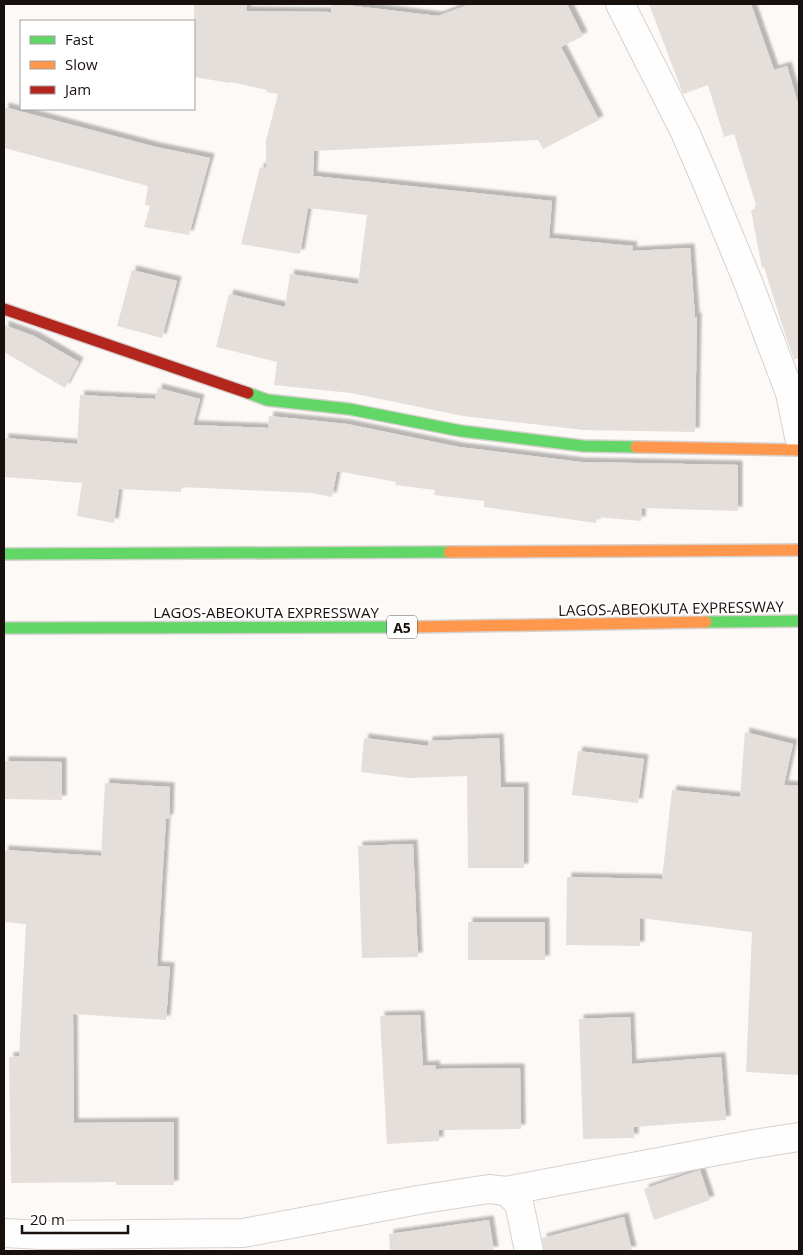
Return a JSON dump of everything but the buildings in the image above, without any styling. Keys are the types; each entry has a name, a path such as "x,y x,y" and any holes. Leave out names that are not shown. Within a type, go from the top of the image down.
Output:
{"main road":[{"path":"4,309 267,400 349,409 461,432 583,446 799,450"},
{"path":"4,554 799,550"},
{"name":"LAGOS-ABEOKUTA EXPRESSWAY","path":"4,628 413,627 799,621"}],"street":[{"path":"620,4 685,132 722,219 790,393 799,437"},
{"path":"4,1233 42,1235 243,1233 467,1192 489,1189 506,1191 799,1137"},
{"path":"506,1191 519,1203 529,1251"}],"traffic: fast":[{"path":"248,393 267,400 349,409 461,431 583,446 636,447"},
{"path":"4,554 449,552"},
{"path":"706,622 799,621"},
{"path":"4,628 413,627"}],"traffic: slow":[{"path":"636,447 799,450"},
{"path":"449,552 799,550"},
{"path":"413,627 706,622"}],"traffic: jam":[{"path":"4,309 248,393"}]}
